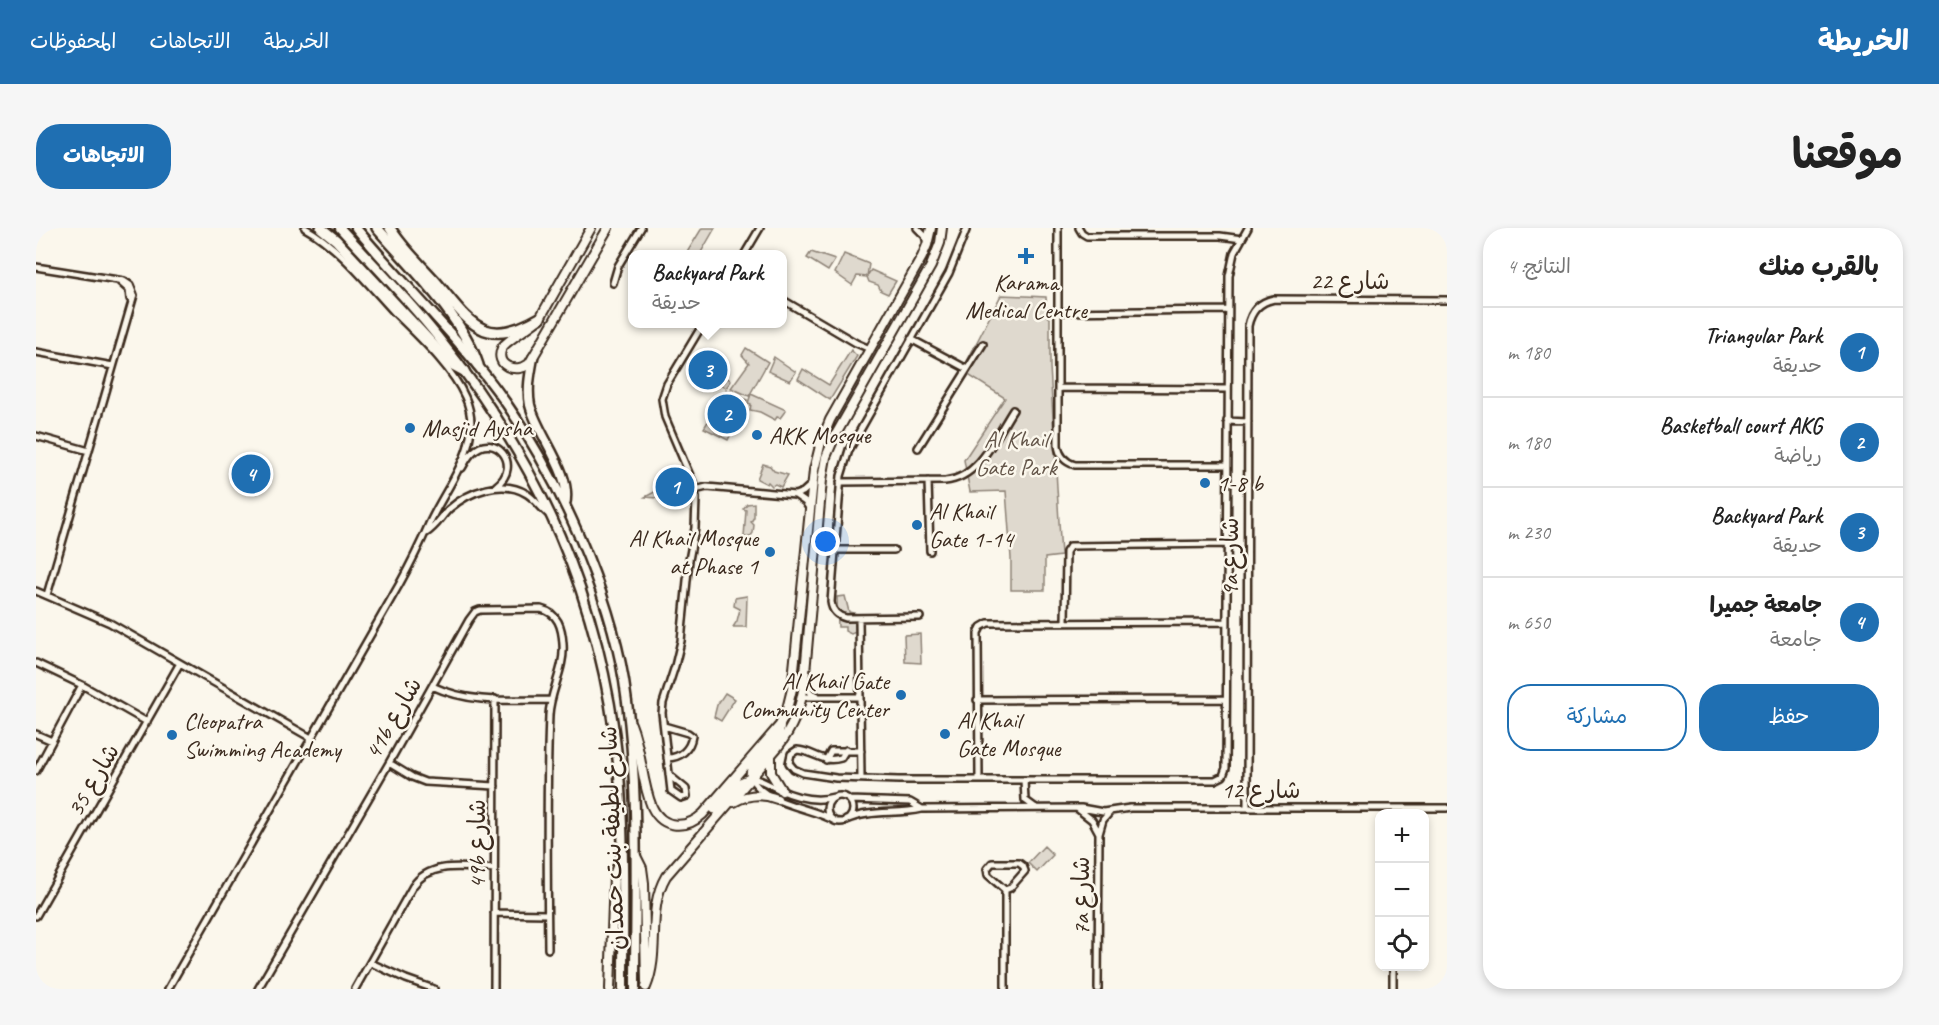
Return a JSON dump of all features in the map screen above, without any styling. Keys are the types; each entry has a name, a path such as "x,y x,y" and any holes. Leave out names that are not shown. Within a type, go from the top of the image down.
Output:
{"highway":[{"path":"321,228 336,240 451,364 464,371"},
{"path":"377,228 454,318 472,348 478,365"},
{"path":"390,228 460,312 477,327 490,331 510,332 540,318"}],"main road":[{"name":"شارع لطيفة بنت حمدان","path":"340,228 422,318 464,371 525,463 556,524 583,597 602,663 618,765 622,854 623,989"},
{"name":"شارع لطيفة بنت حمدان","path":"356,228 478,365 528,437 580,539 606,611 619,657 629,718 635,800 635,989"},
{"path":"533,358 529,384 530,403 540,432 565,482 567,494 565,506"}],"street":[{"path":"305,228 341,256 419,338 462,390 471,416 471,434 456,475"},
{"path":"591,228 540,318 524,332 507,342 501,352 505,364 517,370 524,368 533,358 608,228"},
{"path":"613,283 618,266 641,228"},
{"path":"747,250 760,228"},
{"path":"919,228 927,245"},
{"path":"777,799 758,787 751,778 752,768 776,739 790,702 816,461 824,433 927,245 931,228"},
{"path":"646,988 652,969 656,904 661,885 772,754 791,728 802,698 804,684 825,464 835,436 932,266 940,243 942,228"},
{"path":"920,617 840,616 831,605 840,482 849,450 953,266 967,228"},
{"path":"1058,228 1059,449 1062,456 1071,464 1227,465"},
{"path":"1079,228 1087,236 1220,236 1242,239"},
{"path":"846,750 843,757 839,759 826,760 800,750 792,753 789,761 794,769 827,777 1024,780 1218,779 1223,776 1226,768 1227,310 1230,268 1234,253 1248,228"},
{"path":"36,267 124,281 132,288 134,295 47,595"},
{"name":"شارع 22","path":"1256,308 1274,299 1447,300"},
{"path":"787,302 870,349"},
{"name":"9a شارع","path":"1247,808 1248,326 1256,308"},
{"path":"1057,312 1227,310"},
{"path":"669,775 663,703 681,641 688,560 695,528 695,490 665,417 662,399 667,384 701,328"},
{"path":"911,339 967,369"},
{"path":"856,343 865,358"},
{"path":"918,448 983,344"},
{"path":"864,383 873,360 870,349"},
{"path":"36,352 113,366"},
{"path":"1058,388 1227,389"},
{"path":"840,482 951,480 962,477 979,463 1013,411"},
{"path":"1227,422 1248,422"},
{"path":"36,436 89,451"},
{"path":"168,989 399,585 429,523 456,475 472,452 480,447 498,448 506,457 508,469 503,481 492,489"},
{"path":"928,480 930,551"},
{"path":"795,495 813,483"},
{"path":"426,532 459,501 479,492 509,487 526,493 556,524"},
{"path":"695,490 707,487 795,495 805,502 811,512"},
{"path":"1065,622 1066,550 1072,545 1226,544"},
{"path":"835,550 894,550"},
{"path":"36,591 110,623 311,738"},
{"name":"41b شارع","path":"258,989 389,763 468,620 475,612 541,609 555,615 559,622 563,658 551,700"},
{"path":"860,618 861,778"},
{"path":"978,780 978,633 983,625 988,623 1065,622 1226,622"},
{"path":"36,663 82,685 147,722"},
{"name":"شارع 35","path":"36,916 180,663"},
{"path":"794,671 795,691 802,698 860,698"},
{"path":"804,684 811,693 821,697"},
{"path":"36,771 82,685"},
{"path":"432,686 458,696 551,700 548,949"},
{"name":"49b شارع","path":"494,989 495,699"},
{"path":"977,700 1226,699"},
{"path":"629,718 636,735 654,810 667,823 692,826 701,822 736,784 751,778 782,791 810,799 840,795 850,800 853,809 852,814 846,820 835,820 761,795 745,797 725,808"},
{"path":"682,825 694,821 703,813 780,725"},
{"path":"664,726 692,736 692,740 682,754 667,758"},
{"path":"36,734 52,741"},
{"path":"826,760 831,751 861,751"},
{"path":"772,754 771,773 782,791"},
{"path":"389,763 425,782 495,786"},
{"path":"1024,780 1025,800 1038,809"},
{"path":"834,797 827,806 827,812 835,820"},
{"name":"شارع 12","path":"850,800 910,802 922,809"},
{"path":"1077,808 1092,820 1099,834"},
{"name":"شارع 12","path":"846,820 861,815 922,809 1077,808 1103,812 1130,808 1375,811"},
{"name":"شارع 12","path":"1429,809 1447,808"},
{"name":"7a شارع","path":"1098,989 1099,834 1103,820 1114,810"},
{"path":"610,989 614,875 622,854"},
{"path":"636,856 642,868 644,883 646,988"},
{"path":"1005,890 1010,888 1024,873 1021,863 992,863 987,867 988,875 1005,890 1005,989"},
{"path":"356,989 413,886 424,874 439,868 494,869"},
{"path":"494,913 547,914"},
{"path":"371,963 434,989"},
{"path":"1393,971 1394,989"}],"green space":[{"path":"702,228 715,228 702,250 688,250"},
{"path":"811,252 835,260 828,271 807,258"},
{"path":"844,254 869,264 867,276 871,270 896,281 888,294 881,291 878,285 869,282 867,277 857,276 852,285 835,273"},
{"name":"Al Khail Gate Park","path":"1001,295 1046,297 1047,316 1050,318 1050,367 1061,556 1045,558 1045,590 1011,590 1006,491 970,492 964,460 1005,398 962,371"},
{"path":"746,348 768,362 749,396 731,388 749,363 742,355"},
{"path":"851,350 857,356 830,400 798,379 803,369 829,385"},
{"path":"701,353 731,381 726,388 704,372 701,374 696,367 694,361"},
{"path":"774,357 796,372 790,381 768,371"},
{"path":"727,390 747,400 728,440 704,428"},
{"path":"751,394 786,410 780,418 777,417 775,420 760,412 750,410 751,404 748,403"},
{"path":"763,464 770,466 774,471 788,475 781,487 775,484 772,486 768,482 767,484 757,479"},
{"path":"683,477 689,501 645,497"},
{"path":"754,503 754,517 751,522 754,525 753,533 750,537 744,537 746,510 743,509 747,504"},
{"path":"747,596 746,627 733,627 740,609 734,606 735,598"},
{"path":"845,596 849,612 858,614 858,631 851,634 845,631 845,627 838,627 837,597"},
{"path":"920,634 921,663 905,662 904,635"},
{"path":"725,693 735,699 721,721 714,717 717,705"},
{"path":"1044,846 1053,855 1037,872 1028,863"}],"place":[{"name":"Karama Medical Centre","path":"1026,256"},
{"name":"Backyard Park","path":"708,370"},
{"name":"Basketball court AKG","path":"727,414"},
{"name":"Masjid Aysha","path":"410,428"},
{"name":"AKK Mosque","path":"757,435"},
{"name":"جامعة جميرا","path":"251,474"},
{"name":"1-8 b","path":"1205,483"},
{"name":"Triangular Park","path":"675,487"},
{"name":"Al Khail Gate 1-14","path":"917,525"},
{"name":"Al Khail Mosque at Phase 1","path":"770,552"},
{"name":"Al Khail Gate Community Center","path":"901,695"},
{"name":"Al Khail Gate Mosque","path":"945,734"},
{"name":"Cleopatra Swimming Academy","path":"172,735"}]}
